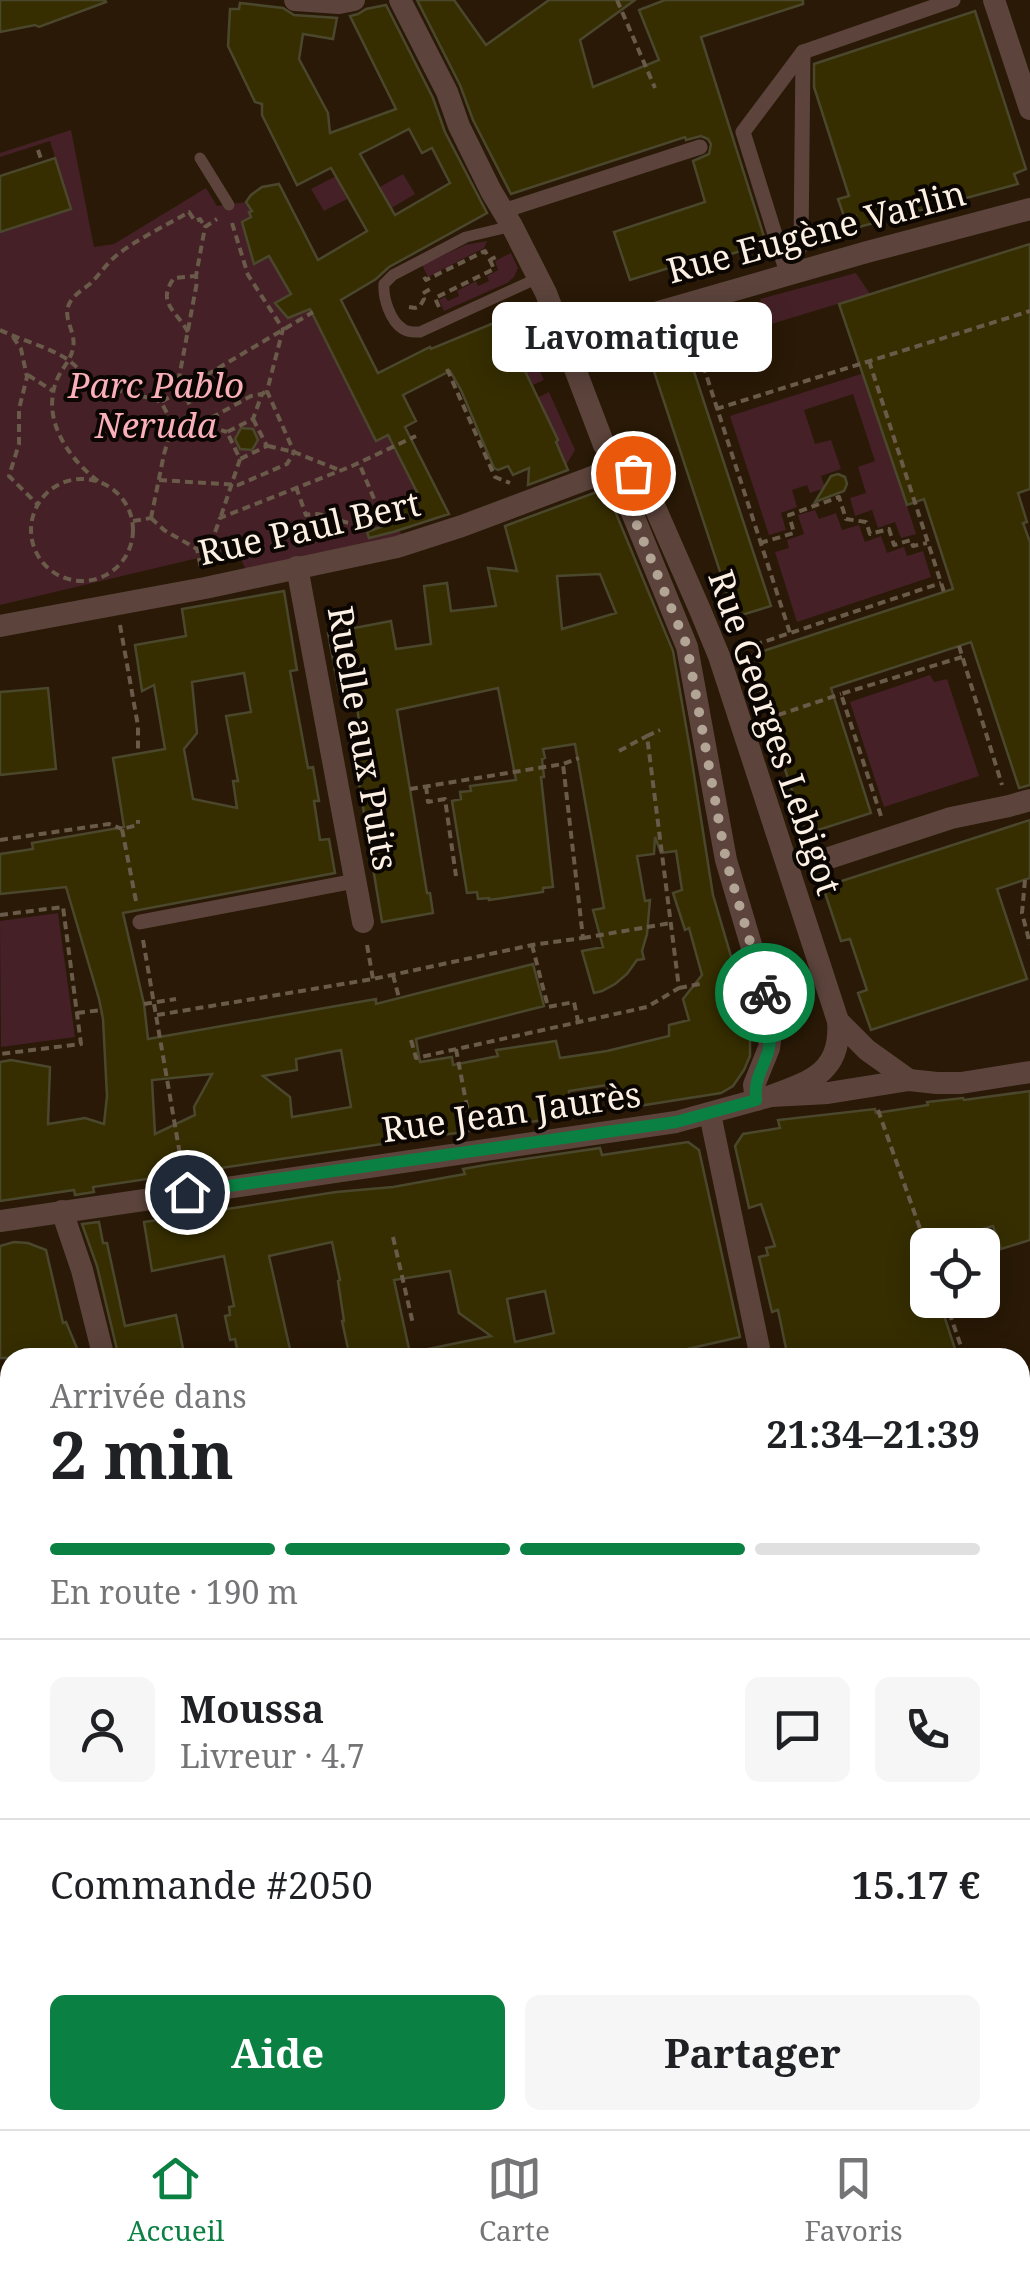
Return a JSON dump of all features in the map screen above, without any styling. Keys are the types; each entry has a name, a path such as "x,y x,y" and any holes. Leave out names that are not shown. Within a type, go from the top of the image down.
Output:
{"street":[{"path":"295,0 354,0"},
{"name":"Rue Georges Lebigot","path":"400,0 447,92 483,175 510,217 546,293 604,445 646,487 654,504 719,656 838,1021 882,1062 909,1080"},
{"path":"788,276 738,134 802,52 953,0"},
{"path":"994,0 1030,109"},
{"path":"788,276 801,245 802,52"},
{"path":"510,217 700,147"},
{"name":"Rue Eugène Varlin","path":"564,339 1030,209"},
{"name":"Rue Georges Lebigot","path":"629,469 629,506 687,646 726,860 772,1019 769,1048 754,1085 763,1098"},
{"name":"Rue Paul Bert","path":"0,626 204,588 424,540 629,469"},
{"name":"Ruelle aux Puits","path":"297,567 363,922"},
{"path":"832,857 951,818 1020,803"},
{"path":"140,922 355,881"},
{"path":"763,1098 824,1072 837,1050 838,1021"},
{"name":"Rue Jean Jaurès","path":"0,1221 676,1122 763,1098 909,1080 961,1083 1030,1072"},
{"path":"710,1114 759,1348"},
{"path":"62,1211 102,1348"}],"lane":[{"path":"200,158 230,208"},
{"path":"510,217 502,230 466,237 393,275 384,284 384,298 399,326 405,331 420,332 538,278"}],"path":[{"path":"617,0 656,88"},
{"path":"38,150 42,162"},
{"path":"176,394 205,226 230,208 248,276 283,329"},
{"path":"98,481 80,478 48,490 32,518 30,534 41,562 67,580 97,580 111,573 122,563 134,536 133,521 121,496 88,474 61,440 52,417 53,391 74,345 66,314 71,300 117,255 189,212 205,226"},
{"path":"435,298 494,269 485,251"},
{"path":"490,260 501,255"},
{"path":"188,332 166,300 174,278 196,276"},
{"path":"426,280 442,314"},
{"path":"406,306 420,306 424,299 420,292 430,289"},
{"path":"683,304 790,633"},
{"path":"716,409 1030,311"},
{"path":"161,402 313,312"},
{"path":"184,418 227,432 253,418 283,329"},
{"path":"0,330 57,353 90,380 161,402 173,424"},
{"path":"13,338 21,349 27,374 19,409 19,444 9,476 37,504"},
{"path":"869,361 944,592"},
{"path":"447,368 495,477 512,483"},
{"path":"27,374 53,391"},
{"path":"151,518 173,424 194,412 182,391"},
{"path":"200,424 264,392"},
{"path":"264,392 294,452"},
{"path":"253,418 267,446"},
{"path":"151,518 197,549 211,542 240,459 227,432"},
{"path":"220,518 416,436"},
{"path":"240,459 267,446 339,470"},
{"path":"159,480 244,484 287,464 294,452"},
{"path":"296,487 306,515 318,512 340,522 357,524 370,518 377,506 359,463"},
{"path":"760,543 794,533 789,515 839,498 846,519 866,522 870,534 889,529 894,545 911,540 913,546 927,543"},
{"path":"133,521 151,518"},
{"path":"197,549 201,570"},
{"path":"719,656 941,583"},
{"path":"118,617 138,726 138,754"},
{"path":"959,646 1020,803"},
{"path":"742,727 962,657"},
{"path":"841,694 889,838"},
{"path":"619,751 660,730"},
{"path":"648,736 679,988"},
{"path":"410,789 563,764 579,758"},
{"path":"563,764 583,938"},
{"path":"426,786 428,802 444,799 456,876"},
{"path":"0,840 109,824 122,829"},
{"path":"1025,880 1022,913 1030,944"},
{"path":"0,915 63,906 81,1044 0,1054"},
{"path":"363,922 374,979"},
{"path":"187,1192 157,1016 671,922"},
{"path":"532,945 548,1007 574,1002 579,1022"},
{"path":"393,975 399,998"},
{"path":"411,1040 416,1058 647,1006 679,988 700,984"},
{"path":"144,1004 176,999"},
{"path":"77,1013 101,1010"},
{"path":"456,1049 475,1152"},
{"path":"858,1089 875,1102 920,1228"},
{"path":"393,1237 412,1324"},
{"path":"951,1318 962,1348"}],"green space":[{"name":"Parc Pablo Neruda","path":"71,130 94,247 114,244 206,188 217,206 246,202 251,217 242,223 254,263 269,256 291,294 276,303 303,313 311,308 405,427 420,498 406,518 396,522 403,538 246,570 236,549 0,605 0,232 71,208 50,141 0,157 0,153"},
{"path":"346,171 353,183 342,189 347,199 324,211 311,189"},
{"path":"403,174 415,194 380,215 374,202 385,196 380,187"},
{"path":"487,241 484,248 428,277 422,265 465,245"},
{"path":"511,253 518,268 514,277 444,311 439,300 459,296 457,291 476,281 478,286 489,281 487,276 498,270 495,261"},
{"path":"856,273 870,294 768,325 760,299"},
{"path":"726,309 736,335 706,344 699,324 703,315"},
{"path":"518,324 544,380 533,385 510,342 514,340 509,337 511,327"},
{"path":"864,373 916,534 901,538 895,522 878,528 872,510 855,516 850,498 866,493 858,467 875,461 853,394 804,410 815,444 831,440 841,469 821,476 825,488 810,493 807,485 792,490 797,507 781,513 786,530 769,535 730,416"},
{"path":"549,392 575,450 566,465 552,426 548,426 546,413 537,401"},
{"path":"815,510 819,519 836,513 842,530 859,525 865,542 881,536 887,553 904,547 907,556 923,551 931,577 797,622 775,552 789,548 787,540 804,534 798,515"},
{"path":"930,675 934,682 947,679 979,776 884,807 850,702"},
{"path":"58,913 75,1037 1,1047 0,921"}],"building":[{"path":"0,0 106,2 39,27 0,32"},
{"path":"417,0 454,0 486,45 549,0 635,0 580,40 593,87 659,60 639,10 665,0 803,0 803,4 701,37 766,243 630,280 614,232 705,202 693,161 709,154 708,139 685,137 511,194"},
{"path":"240,3 283,8 294,15 337,18 333,39 303,34 299,59 328,113 330,133 396,109 350,16 386,5 487,213 389,267 341,300 378,373 430,347 506,321 568,470 528,485 529,468 513,475 508,466 494,468 450,371 403,395 416,421 405,427 449,514 369,538 367,532 406,518 400,506 420,498 388,435 376,441 310,309 288,318 275,303 291,294 269,256 254,264 242,222 251,217 246,202 251,195 262,187 279,184 318,260 367,231 331,168 297,185 262,115 262,104 255,102 228,46 230,9 239,9","holes":["409,129 422,153 432,148 450,183 395,215 360,154"]},
{"path":"975,11 1026,169 1014,174 1018,184 859,227 856,216 845,219 838,199 849,196 814,87 814,64"},
{"path":"55,158 71,209 0,232 0,176"},
{"path":"1030,244 1030,489 1018,493 1030,542 1030,785 1019,788 971,642 831,688 871,813 806,834 748,656 953,589 924,499 907,505 839,304"},
{"path":"681,332 771,606 735,617 645,344"},
{"path":"241,428 253,429 258,440 252,450 240,449 235,439"},
{"path":"831,476 845,477 844,491 815,502"},
{"path":"610,487 615,498 615,511 673,651 713,895 750,1021 750,1056 733,1086 721,1093 613,1110 607,1085 569,1091 571,1116 93,1187 94,1192 75,1195 74,1190 0,1201 0,1062 11,1060 50,1067 48,1124 85,1118 104,1124 107,1096 103,1019 66,887 0,894 0,854 33,849 32,843 124,827 113,758 165,749 154,685 142,691 135,645 186,636 182,609 284,591 297,670 290,671 308,768 313,767 320,840 329,839 335,873 123,913 148,1039 376,999 376,1004 533,964 544,1006 416,1039 420,1062 452,1057 453,1065 498,1056 496,1050 556,1041 560,1058 607,1051 669,1036 669,1025 689,1020 683,999 702,975 689,928 685,930 673,893 682,890 676,851 661,853 655,837 654,854 637,856 645,901 650,900 644,959 637,960 615,984 594,993 582,951 603,947 593,910 604,908 575,744 543,749 541,777 553,887 489,900 478,899 477,892 467,893 452,801 461,799 460,792 471,791 470,786 516,780 498,688 397,710 433,913 382,922 352,741 361,740 355,688 339,692 328,633 391,621 396,649 431,644 424,586 447,583 451,611 496,606 488,568 517,571 505,526","holes":["600,574 616,613 562,629 557,576","244,673 251,712 226,716 238,781 233,781 237,808 193,799 184,749 197,733 192,682","341,1050 351,1107 292,1117 290,1097 263,1076 297,1070 296,1059","212,1074 194,1107 195,1115 155,1134 152,1080"]},
{"path":"48,688 56,769 0,775 0,692"},
{"path":"1030,820 1030,878 997,889 1027,979 871,1030 858,993 867,990 850,939 841,941 823,887"},
{"path":"1030,1091 1030,1240 1001,1249 1000,1228 993,1226 910,1228 910,1318 945,1318 955,1348 786,1348 778,1310 772,1312 759,1257 768,1255 766,1248 775,1246 761,1204 749,1208 735,1146 743,1134 780,1128 778,1120 875,1109 876,1113"},
{"path":"688,1142 699,1150 740,1337 692,1348 433,1348 491,1336 459,1313 450,1271 394,1280 409,1348 348,1348 332,1242 269,1256 290,1348 237,1348 235,1339 230,1340 225,1316 230,1315 229,1307 234,1306 224,1256 152,1271 144,1222 393,1187 465,1174 463,1169 600,1148 602,1155","holes":["545,1291 554,1333 515,1342 507,1299"]},
{"path":"99,1222 125,1326 176,1315 183,1348 117,1348 97,1266 82,1224"},
{"path":"28,1243 46,1250 63,1323 66,1322 77,1348 0,1348 0,1246"}],"way so far":[{"path":"633,473 629,506 687,646 732,887 765,993"}],"place":[{"name":"Lavomatique","path":"633,473"}],"route":[{"path":"187,1192 676,1122 756,1100 754,1085 769,1048 772,1019 765,993"}]}
